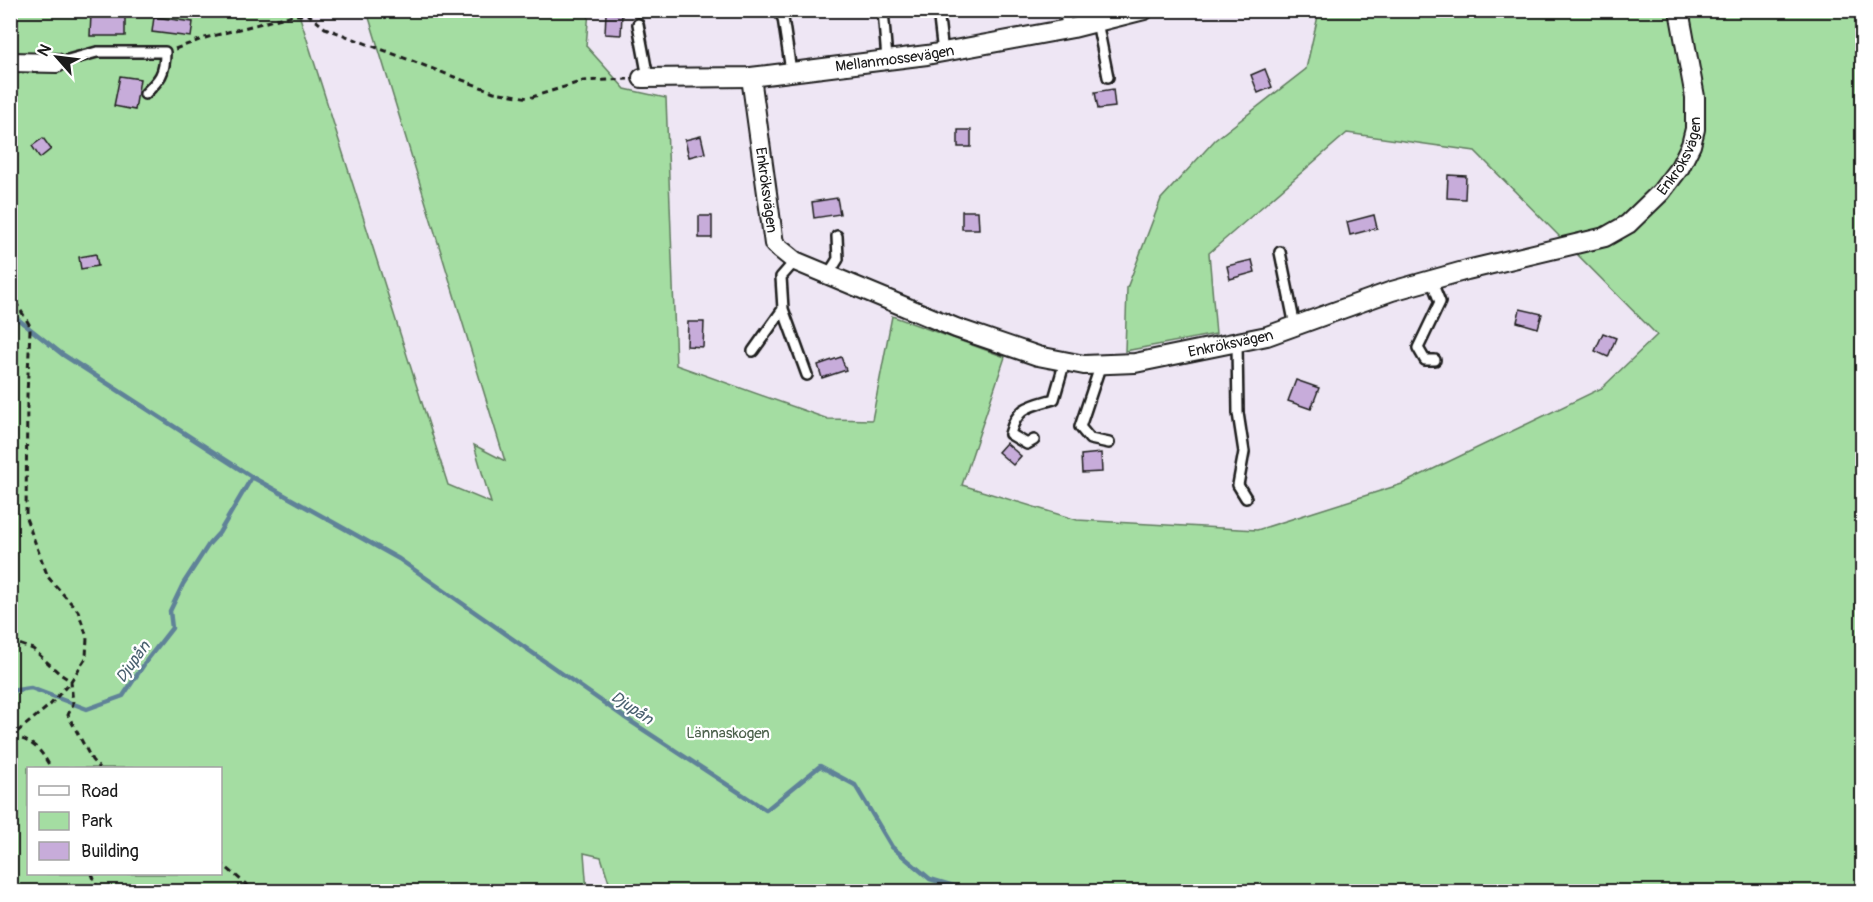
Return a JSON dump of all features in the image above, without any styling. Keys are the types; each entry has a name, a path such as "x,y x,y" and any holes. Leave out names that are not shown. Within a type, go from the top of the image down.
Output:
{"street":[{"name":"Mellanmossevägen","path":"645,78 751,77 943,53 1068,29 1144,10"},
{"name":"Enkröksvägen","path":"751,77 774,244 795,261 957,328 1038,356 1084,365 1135,363 1237,343 1295,326 1392,291 1605,237 1628,224 1661,192 1680,167 1691,145 1695,129 1695,98 1679,10"},
{"path":"10,62 57,63"}],"lane":[{"path":"777,10 783,18 791,71"},
{"path":"883,10 887,59"},
{"path":"938,10 943,53"},
{"path":"1064,10 1068,29"},
{"path":"1097,22 1108,77"},
{"path":"638,24 645,78"},
{"path":"57,63 97,52 165,52 165,68 159,79 145,94"},
{"path":"828,275 838,260 837,236"},
{"path":"1280,252 1295,326"},
{"path":"795,261 781,277 783,309 807,375"},
{"path":"1431,280 1440,302 1418,348 1425,360 1435,360"},
{"path":"753,351 783,309"},
{"path":"1237,343 1238,413 1244,452 1238,485 1246,498"},
{"path":"1034,440 1027,444 1016,439 1010,434 1013,424 1024,408 1054,399 1065,361"},
{"path":"1101,364 1080,427 1090,439 1109,443"}],"path":[{"path":"309,15 314,10"},
{"path":"165,52 293,15 309,15 325,28 495,92 529,98 583,81 645,78"},
{"path":"10,293 30,329 26,518 48,577 78,611 87,637 86,658 71,681 50,705 11,736"},
{"path":"10,641 33,649 60,675 71,681"},
{"path":"71,681 73,704 68,715 98,767"},
{"path":"11,736 28,740 42,752 50,767"},
{"path":"222,864 255,891"},
{"path":"93,875 99,891"}],"green space":[{"name":"Lännaskogen","path":"10,11 298,11 448,485 491,503 474,445 505,461 367,11 589,11 586,46 625,89 666,98 676,365 828,419 872,420 892,316 1005,357 962,485 1077,520 1257,530 1402,484 1602,388 1657,335 1475,151 1347,133 1209,253 1216,334 1125,351 1127,288 1161,199 1215,140 1306,69 1318,16 1316,11 1862,11 1862,891 612,892 601,857 584,853 587,891 11,891"}],"building":[{"path":"606,13 622,14 621,35 605,34"},
{"path":"91,14 125,15 125,36 90,36"},
{"path":"154,17 193,22 191,37 152,32"},
{"path":"1265,69 1272,87 1258,93 1251,75"},
{"path":"120,76 140,79 135,110 114,106"},
{"path":"1113,89 1115,107 1098,109 1095,92"},
{"path":"958,130 971,130 971,147 958,147"},
{"path":"701,136 705,153 689,157 685,140"},
{"path":"43,138 51,149 40,158 32,146"},
{"path":"1448,175 1466,176 1465,199 1447,198"},
{"path":"837,198 840,214 814,218 812,202"},
{"path":"962,211 978,211 979,229 962,229"},
{"path":"1374,215 1377,228 1350,235 1347,222"},
{"path":"699,216 712,216 712,238 699,238"},
{"path":"96,254 98,266 81,269 79,257"},
{"path":"1252,260 1255,272 1230,279 1227,266"},
{"path":"1520,309 1542,314 1538,328 1517,322"},
{"path":"688,322 704,322 703,347 687,346"},
{"path":"1603,333 1616,338 1608,357 1595,351"},
{"path":"841,357 846,370 822,378 818,365"},
{"path":"1296,380 1319,388 1311,409 1288,401"},
{"path":"1006,443 1021,456 1013,465 998,452"},
{"path":"1101,453 1102,472 1082,473 1081,455"}],"waterway":[{"name":"Djupån","path":"10,313 62,354 252,477 399,559 624,717 766,810 820,766 855,785 892,847 930,879 974,892"},
{"name":"Djupån","path":"10,691 31,688 87,709 123,696 172,628 170,611 183,584 209,544 219,533 252,477"}]}
